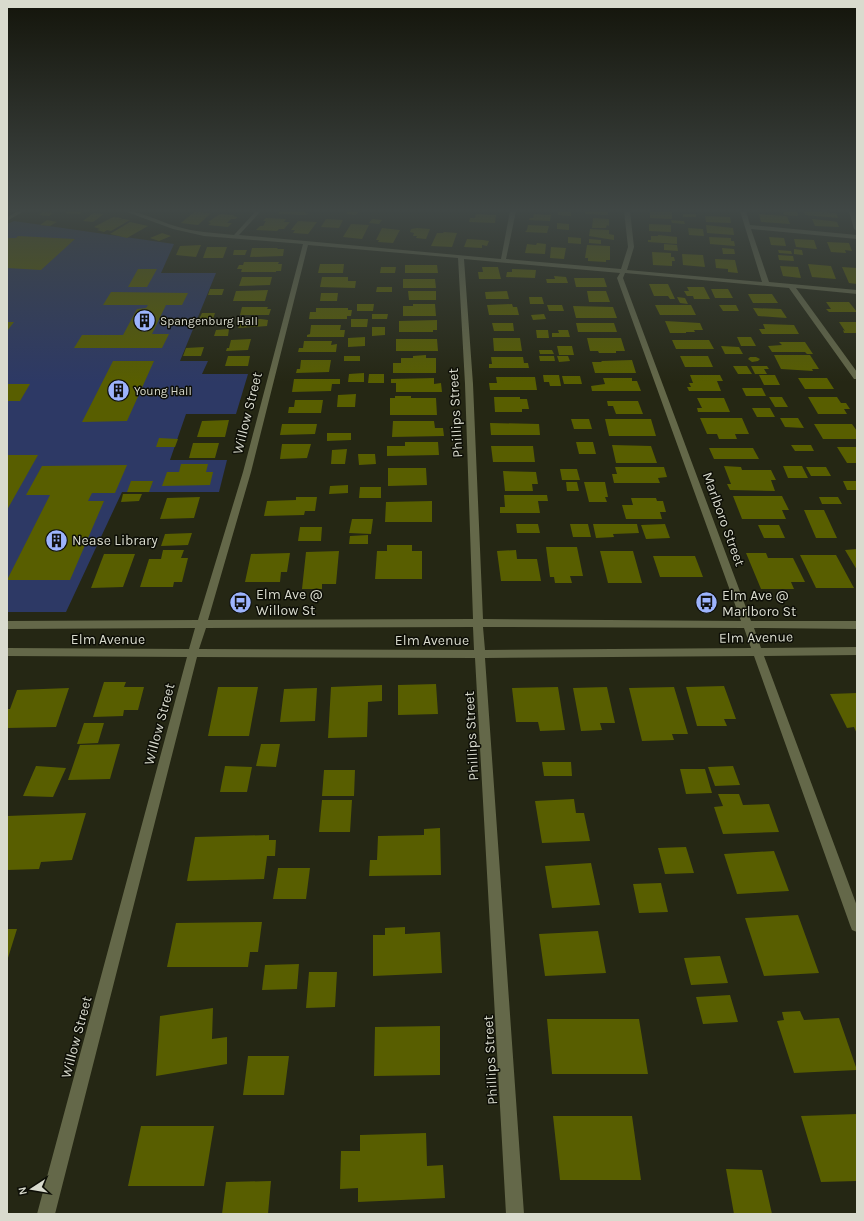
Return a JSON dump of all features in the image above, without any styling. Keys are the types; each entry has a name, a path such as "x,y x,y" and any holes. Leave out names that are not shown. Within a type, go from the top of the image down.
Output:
{"street":[{"name":"Willow Street","path":"46,1214 193,653 247,472 300,268"},
{"name":"Phillips Street","path":"462,268 469,384 478,623 515,1214"},
{"path":"586,268 857,292"},
{"path":"761,268 766,284"},
{"name":"Marlboro Street","path":"622,271 620,278 670,409 746,624 857,925"},
{"path":"791,286 857,377"},
{"name":"Elm Avenue","path":"7,625 478,623 857,625"},
{"name":"Elm Avenue","path":"7,652 481,654 857,651"}],"shaded area":[{"path":"7,268 163,268 161,273 216,273 180,361 208,361 202,374 248,374 236,414 186,414 170,460 227,460 219,492 122,492 66,612 7,612"}],"building":[{"path":"7,268 43,268 41,270"},
{"path":"281,268 281,271 276,272 241,272 242,269 237,269"},
{"path":"319,268 344,268 343,273 318,273"},
{"path":"381,268 396,268 395,273 380,273"},
{"path":"405,268 437,268 438,273 405,273"},
{"path":"482,268 498,268 501,279 479,279 478,272 483,272"},
{"path":"716,268 737,268 738,273 728,272 728,269"},
{"path":"781,268 798,268 801,278 783,276"},
{"path":"809,268 832,268 836,279 812,277"},
{"path":"842,268 857,268 857,284 849,283"},
{"path":"138,269 157,269 147,287 128,287"},
{"path":"512,269 536,270 535,278 506,277 507,272 512,272"},
{"path":"554,276 566,277 568,283 547,283 546,279 555,279"},
{"path":"242,277 272,277 270,285 239,286"},
{"path":"322,277 348,277 348,281 356,281 355,288 320,287"},
{"path":"574,278 604,278 607,287 576,287"},
{"path":"403,279 435,279 436,288 403,288"},
{"path":"649,284 668,284 675,299 670,299 668,296 654,296"},
{"path":"377,287 392,287 392,292 376,292"},
{"path":"687,287 704,287 710,299 694,299 693,296 687,296 684,291 689,291"},
{"path":"210,289 224,289 222,295 208,295"},
{"path":"711,289 728,289 733,298 715,298"},
{"path":"268,290 265,301 233,301 236,291"},
{"path":"408,291 436,291 436,300 409,300"},
{"path":"507,291 509,299 486,299 485,292"},
{"path":"587,291 606,291 610,302 589,302"},
{"name":"Spangenburg Hall","path":"111,292 188,293 182,305 166,305 152,334 169,334 162,348 74,348 82,335 123,335 137,309 146,308 148,305 103,305"},
{"path":"321,293 338,293 337,301 320,301"},
{"path":"748,294 772,294 778,303 753,303"},
{"path":"529,297 542,297 544,304 530,304"},
{"path":"677,297 685,298 688,304 680,303"},
{"path":"826,302 849,302 857,312 829,312 826,309 831,309"},
{"path":"357,304 374,304 373,311 357,311"},
{"path":"413,304 435,304 436,316 403,316 403,306 413,306"},
{"path":"512,304 513,307 517,307 519,315 489,315 487,305"},
{"path":"547,305 562,305 564,311 549,311"},
{"path":"655,305 691,305 696,315 660,315"},
{"path":"719,305 736,305 739,311 723,311"},
{"path":"573,306 613,307 617,318 576,318"},
{"path":"242,307 268,307 267,309 271,309 269,315 240,315"},
{"path":"316,308 348,308 348,310 352,310 351,316 347,316 347,319 309,319 310,312 316,312"},
{"path":"753,308 781,309 787,318 758,316"},
{"path":"202,313 215,313 213,319 199,319"},
{"path":"372,314 388,314 387,319 372,319"},
{"path":"544,314 546,319 533,320 531,315"},
{"path":"241,319 268,320 267,326 238,328"},
{"path":"351,319 368,319 367,327 351,327"},
{"path":"437,320 437,330 433,330 433,332 399,332 399,321"},
{"path":"665,321 700,323 703,330 694,330 695,332 686,333 670,333"},
{"path":"7,322 14,322 7,331"},
{"path":"839,322 857,322 857,333 844,333 843,330 845,331"},
{"path":"492,323 513,323 514,331 494,331"},
{"path":"576,323 614,323 617,332 578,332"},
{"path":"763,324 794,325 799,334 762,334 759,329 765,329"},
{"path":"311,325 341,325 340,330 345,330 344,337 307,337 307,335 310,334"},
{"path":"372,327 385,327 385,335 372,336"},
{"path":"229,329 228,336 214,336 216,330"},
{"path":"536,330 548,330 549,338 537,338"},
{"path":"558,330 568,330 570,337 552,337 552,333 559,333"},
{"path":"365,337 365,346 348,347 348,338"},
{"path":"737,337 751,337 756,346 741,346"},
{"path":"493,338 520,338 522,351 494,351"},
{"path":"587,338 621,338 625,351 616,351 616,353 599,353 598,351 590,351"},
{"path":"251,339 248,350 226,351 227,348 229,348 231,340"},
{"path":"396,339 437,339 438,351 396,351"},
{"path":"672,340 709,340 714,349 676,349"},
{"path":"304,341 332,341 331,345 337,344 336,352 298,352 299,348 303,348"},
{"path":"779,342 805,342 813,354 807,354 805,352 772,352 768,346 782,345"},
{"path":"557,346 572,346 574,355 559,355"},
{"path":"721,346 739,347 743,354 725,354"},
{"path":"204,347 201,356 183,356 186,348"},
{"path":"539,350 552,350 554,354 540,354"},
{"path":"426,355 426,358 436,358 436,373 393,373 393,363 401,363 401,358 413,358 413,356"},
{"path":"774,355 810,355 819,369 812,369 813,371 781,369"},
{"path":"228,356 250,356 248,366 225,366"},
{"path":"344,356 360,356 360,361 344,361"},
{"path":"539,356 554,356 555,361 540,361"},
{"path":"557,356 568,356 570,361 559,362"},
{"path":"680,356 708,356 713,367 685,367"},
{"path":"491,357 523,357 524,363 528,363 529,368 489,368 489,364 492,364"},
{"path":"750,357 760,359 752,362 748,359"},
{"path":"301,360 331,360 329,372 296,373 297,369 300,369"},
{"path":"632,360 636,373 595,373 592,362 602,362 601,361"},
{"name":"Young Hall","path":"113,361 154,361 127,421 82,422"},
{"path":"733,366 747,366 752,374 738,374"},
{"path":"751,366 767,366 769,369 764,369 767,374 755,374"},
{"path":"364,373 364,382 348,382 349,374"},
{"path":"369,374 384,374 384,383 368,383"},
{"path":"543,375 559,375 561,386 550,386 549,382 544,382"},
{"path":"690,375 720,375 723,381 717,381 721,391 689,391 687,387 691,387 689,383 693,383"},
{"path":"759,375 775,375 780,385 764,385"},
{"path":"562,376 580,376 582,384 564,384"},
{"path":"496,377 535,377 537,390 490,390 489,383 497,383"},
{"path":"434,378 434,384 441,383 442,392 396,392 396,383 391,383 391,379"},
{"path":"603,378 632,378 632,381 637,381 641,391 592,391 591,386 605,384"},
{"path":"798,378 827,378 834,389 805,389"},
{"path":"294,379 340,379 340,384 332,384 331,391 292,392"},
{"path":"7,384 30,384 20,401 7,401"},
{"path":"742,388 762,388 766,396 746,396"},
{"path":"356,394 355,407 337,407 338,395"},
{"path":"395,396 411,396 411,398 436,398 437,415 390,415 390,398 395,398"},
{"path":"494,397 520,397 520,399 527,399 529,409 522,409 522,412 495,412"},
{"path":"769,397 782,397 788,407 775,407"},
{"path":"808,397 837,397 841,403 846,403 850,409 844,409 847,414 818,414"},
{"path":"697,398 724,398 730,412 698,412 697,408 702,408"},
{"path":"295,400 323,400 321,413 288,413 289,407 294,407"},
{"path":"607,401 638,401 643,414 616,414 613,406 608,406"},
{"path":"752,408 770,408 775,417 757,417"},
{"path":"700,418 742,418 749,434 735,434 737,439 719,439 717,434 707,434"},
{"path":"780,418 798,418 804,428 785,427"},
{"path":"571,419 589,419 592,429 574,429"},
{"path":"605,419 651,419 656,436 609,436"},
{"path":"229,420 225,437 197,437 202,421"},
{"path":"393,421 434,421 435,428 443,428 444,436 392,437"},
{"path":"490,423 539,424 540,435 491,435"},
{"path":"282,424 317,424 315,434 280,435"},
{"path":"814,424 852,424 857,431 857,439 823,439"},
{"path":"327,433 351,433 351,440 327,441"},
{"path":"159,438 178,439 175,447 156,447"},
{"path":"405,442 438,442 439,455 387,456 387,446 405,446"},
{"path":"576,442 593,442 596,454 579,454"},
{"path":"193,443 219,443 215,458 189,458"},
{"path":"282,444 311,444 307,458 280,459"},
{"path":"612,445 651,446 657,463 616,463"},
{"path":"791,445 811,445 814,451 795,451"},
{"path":"491,446 533,446 535,462 493,462"},
{"path":"837,447 857,447 857,463 847,463"},
{"path":"709,448 753,448 759,459 714,459"},
{"path":"347,449 345,464 331,464 332,450"},
{"path":"358,454 375,454 376,464 359,465"},
{"path":"7,455 38,455 7,510"},
{"path":"181,464 208,464 206,472 213,472 210,485 162,486 167,472 179,472"},
{"name":"Nease Library","path":"127,465 115,493 92,493 88,501 104,501 70,580 7,580 50,495 26,495 42,466"},
{"path":"724,466 741,467 742,470 771,470 776,480 771,480 775,491 730,490 727,484 731,484"},
{"path":"783,466 802,466 808,478 788,478"},
{"path":"615,467 664,467 667,477 658,478 660,483 614,483 612,474 617,474"},
{"path":"806,467 826,467 831,476 811,476"},
{"path":"388,468 426,468 427,485 388,486"},
{"path":"560,469 577,469 580,480 562,480"},
{"path":"503,471 536,472 538,484 532,484 533,491 505,491"},
{"path":"131,481 153,481 149,492 127,492"},
{"path":"843,481 857,481 857,490 847,490"},
{"path":"566,482 577,482 579,491 567,491"},
{"path":"584,482 605,482 608,497 605,497 607,502 589,502"},
{"path":"348,485 348,493 329,494 330,486"},
{"path":"360,487 381,487 381,498 359,498"},
{"path":"123,494 142,494 139,501 121,502"},
{"path":"504,495 547,495 548,501 538,501 540,513 500,513 500,507 505,507"},
{"path":"733,496 782,496 789,510 782,510 786,519 742,519"},
{"path":"200,497 194,518 160,519 167,498"},
{"path":"296,497 317,497 315,511 305,511 304,515 264,516 267,501 296,500"},
{"path":"819,497 838,497 842,504 822,504"},
{"path":"631,498 656,498 657,501 663,501 666,512 660,512 662,519 626,519 622,505 633,505"},
{"path":"432,501 432,522 385,522 386,502"},
{"path":"804,510 824,510 837,538 816,538"},
{"path":"352,519 373,519 371,534 349,533"},
{"path":"516,524 538,524 540,533 517,533"},
{"path":"570,524 588,524 591,537 573,537"},
{"path":"593,524 637,524 639,533 613,534 614,537 596,538"},
{"path":"665,524 670,538 646,539 641,525"},
{"path":"758,525 779,525 785,538 764,538"},
{"path":"300,527 322,527 321,541 298,541"},
{"path":"192,533 188,545 161,546 165,534"},
{"path":"368,535 368,544 349,544 350,536"},
{"path":"387,545 412,545 412,551 422,551 422,579 375,579 377,551 387,551"},
{"path":"546,547 577,547 583,576 570,576 572,583 555,583 554,577 550,577"},
{"path":"857,549 857,570 845,550"},
{"path":"163,550 184,550 181,558 188,558 182,582 174,582 173,587 140,587 149,559 161,559"},
{"path":"516,550 517,559 537,559 541,581 501,581 497,551"},
{"path":"339,551 336,584 322,584 322,589 302,589 306,552"},
{"path":"600,551 633,551 642,583 608,583"},
{"path":"290,553 287,572 281,572 280,582 245,582 251,554"},
{"path":"746,553 766,553 768,558 793,558 805,582 791,582 794,589 761,589"},
{"path":"104,554 135,554 123,587 91,588"},
{"path":"800,555 836,555 854,588 816,588"},
{"path":"653,556 695,556 703,577 660,577"},
{"path":"104,682 126,682 124,687 144,687 138,710 124,710 123,716 93,717"},
{"path":"436,684 438,714 398,715 398,685"},
{"path":"382,685 382,701 368,702 367,737 328,738 331,687"},
{"path":"724,686 736,719 724,719 727,726 697,726 686,687"},
{"path":"218,687 258,687 249,736 208,736"},
{"path":"558,687 565,730 540,731 538,722 516,722 512,688"},
{"path":"607,687 615,723 600,723 602,730 581,731 573,688"},
{"path":"674,687 688,734 672,734 674,740 642,741 629,688"},
{"path":"69,688 56,727 7,728 7,709 10,709 17,690"},
{"path":"317,688 315,721 280,722 284,689"},
{"path":"857,693 857,734 854,727 847,728 830,694"},
{"path":"84,723 104,723 98,743 77,744"},
{"path":"120,744 110,779 68,780 80,745"},
{"path":"261,744 280,744 276,767 256,766"},
{"path":"542,762 571,762 572,776 544,776"},
{"path":"36,766 66,768 53,797 23,796"},
{"path":"225,766 252,767 247,792 220,792"},
{"path":"733,766 740,785 715,786 708,767"},
{"path":"680,769 705,769 712,793 686,794"},
{"path":"324,770 355,770 354,796 322,796"},
{"path":"718,794 739,794 743,805 769,804 779,832 723,834 714,807 723,806"},
{"path":"574,799 576,813 584,813 590,841 542,843 535,801"},
{"path":"322,800 352,800 350,832 319,832"},
{"path":"86,813 72,860 41,862 39,869 7,870 7,816"},
{"path":"440,828 441,875 369,876 370,860 377,860 378,836 424,835 424,829"},
{"path":"269,835 269,840 276,840 275,856 267,856 264,879 187,881 195,837"},
{"path":"686,847 694,873 665,874 658,848"},
{"path":"774,851 789,891 737,894 724,854"},
{"path":"591,863 600,905 552,908 545,866"},
{"path":"278,868 310,868 306,899 273,899"},
{"path":"661,883 668,912 639,913 633,884"},
{"path":"798,915 819,973 764,976 745,918"},
{"path":"262,922 258,952 250,952 248,967 167,967 176,923"},
{"path":"405,927 405,934 440,932 442,973 373,976 373,935 385,935 385,928"},
{"path":"7,929 17,929 7,961"},
{"path":"598,931 606,973 545,976 539,934"},
{"path":"720,956 728,983 691,985 684,958"},
{"path":"299,964 297,989 262,990 265,965"},
{"path":"309,972 337,972 335,1007 306,1008"},
{"path":"730,995 738,1022 703,1024 696,997"},
{"path":"213,1008 212,1039 227,1037 227,1064 156,1076 160,1016"},
{"path":"800,1011 804,1020 839,1018 857,1070 794,1073 777,1021 784,1020 782,1012"},
{"path":"547,1019 639,1019 648,1074 552,1074"},
{"path":"440,1026 440,1075 374,1076 375,1027"},
{"path":"248,1056 289,1056 284,1095 243,1095"},
{"path":"857,1114 857,1181 821,1182 801,1116"},
{"path":"553,1116 632,1116 641,1180 560,1180"},
{"path":"141,1126 214,1126 204,1186 128,1186"},
{"path":"426,1133 427,1166 443,1165 445,1198 358,1202 358,1188 340,1189 341,1151 360,1151 360,1135"},
{"path":"726,1169 762,1170 772,1214 734,1214"},
{"path":"271,1181 268,1214 222,1214 226,1182"}],"place":[{"name":"Spangenburg Hall","path":"144,321"},
{"name":"Young Hall","path":"119,391"},
{"name":"Nease Library","path":"57,540"},
{"name":"Elm Ave @ Willow St","path":"241,602"},
{"name":"Elm Ave @ Marlboro St","path":"706,603"}]}
